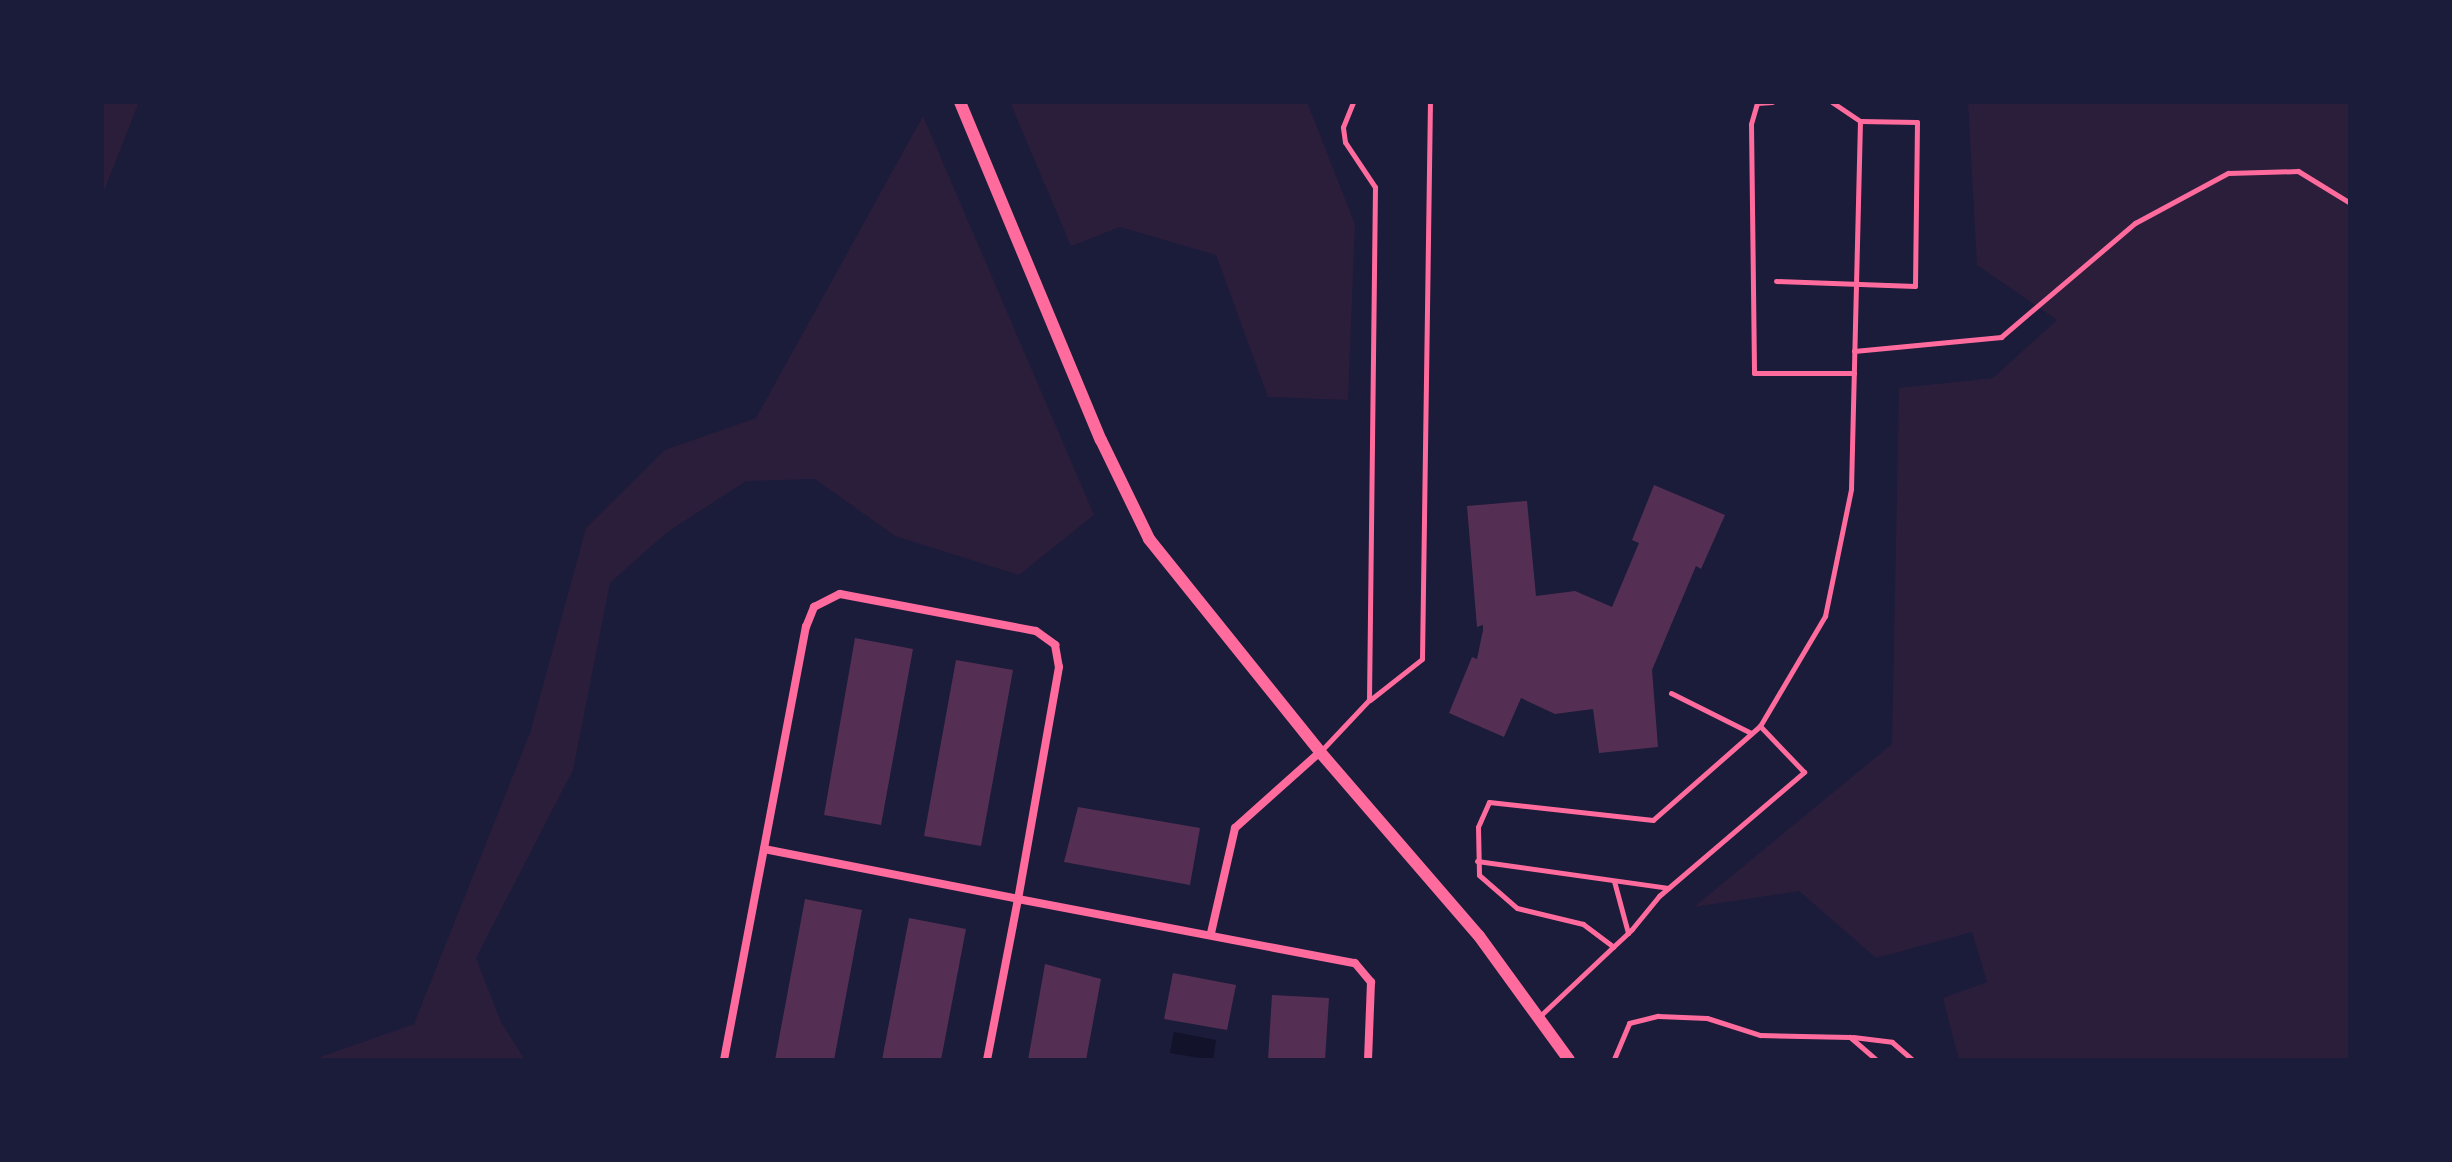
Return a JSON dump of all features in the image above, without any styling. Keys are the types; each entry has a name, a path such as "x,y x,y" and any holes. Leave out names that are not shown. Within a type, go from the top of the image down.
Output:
{"street":[{"path":"960,102 1134,512 1166,563 1320,752 1479,936 1541,1015 1569,1060"},
{"path":"724,1060 806,627 820,600 850,595 1028,629 1055,645 1059,667 987,1060"},
{"path":"1211,933 1235,828 1320,752"},
{"path":"764,849 1211,933 1362,968 1372,989 1368,1060"}],"lane":[{"path":"1353,102 1343,127 1345,142 1375,187 1369,700"},
{"path":"1320,752 1369,700 1422,659 1430,102"},
{"path":"1772,102 1757,103 1751,124 1754,373 1854,373"},
{"path":"1776,281 1915,286 1917,122 1860,121 1832,102"},
{"path":"1613,947 1583,924 1517,908 1479,875 1478,827 1489,802 1653,820 1760,726 1825,616 1851,489 1860,121"},
{"path":"1854,351 2001,337 2135,223 2228,173 2298,171 2350,203 2350,209"},
{"path":"1671,693 1751,733"},
{"path":"1541,1015 1628,933 1668,888 1804,772 1760,726"},
{"path":"1477,861 1668,888"},
{"path":"1614,881 1628,933"},
{"path":"1613,1060 1623,1030 1644,1017 1707,1018 1760,1035 1850,1037 1892,1042 1913,1060"},
{"path":"1850,1037 1876,1060"}],"shaded area":[{"path":"102,102 139,102 102,196"},
{"path":"1010,102 1307,102 1355,224 1348,400 1268,397 1216,255 1120,227 1071,246"},
{"path":"1968,102 2350,102 2350,1060 1959,1060 1943,998 1987,982 1972,932 1876,958 1799,891 1694,907 1892,744 1899,388 1993,378 2057,320 1977,265"},
{"path":"923,116 1094,515 1019,575 895,536 815,479 746,481 666,533 610,583 573,770 476,958 501,1022 525,1060 312,1060 414,1024 530,733 586,528 665,450 756,418"},
{"path":"1174,1032 1216,1040 1213,1060 1170,1053"}],"building":[{"path":"1654,485 1725,515 1701,569 1696,566 1652,670 1658,747 1599,753 1593,709 1555,714 1521,698 1504,737 1449,713 1472,657 1477,659 1483,630 1483,625 1477,627 1467,506 1527,501 1536,596 1575,591 1612,607 1639,543 1632,540"},
{"path":"855,638 913,649 881,825 824,815"},
{"path":"956,660 1013,670 981,846 924,836"},
{"path":"1078,807 1200,828 1190,885 1064,862"},
{"path":"805,899 862,910 834,1060 775,1060"},
{"path":"909,918 966,929 941,1060 882,1060"},
{"path":"1045,964 1101,979 1086,1060 1028,1060"},
{"path":"1173,973 1236,985 1227,1030 1164,1019"},
{"path":"1272,995 1329,998 1325,1060 1268,1060"}]}
